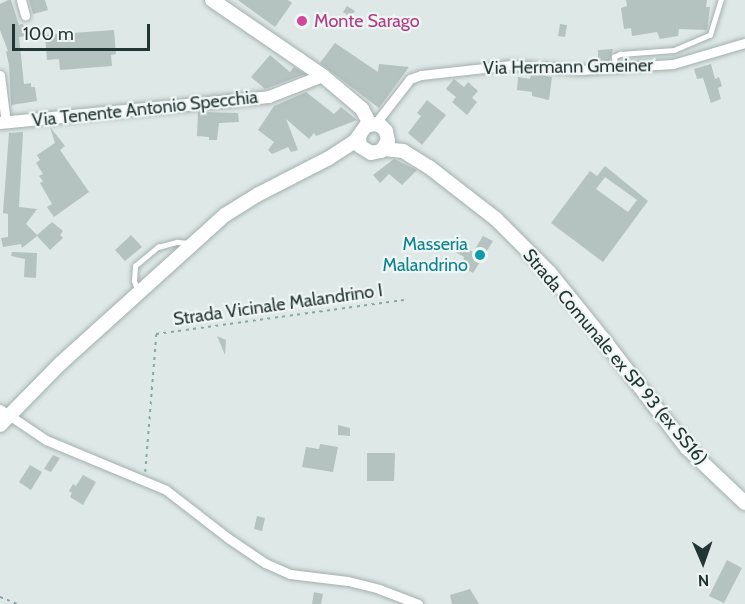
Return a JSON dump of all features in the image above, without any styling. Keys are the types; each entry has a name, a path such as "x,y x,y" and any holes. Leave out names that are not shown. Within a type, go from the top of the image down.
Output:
{"main road":[{"path":"212,0 323,76 355,103 367,128 360,146 365,151"},
{"path":"3,416 192,243 241,205 329,158 367,128 384,128 387,134 388,141 384,149 375,153 365,151 329,158"},
{"name":"Strada Comunale ex SP 93 (ex SS16)","path":"387,134 396,137 429,167 496,219 550,273 687,448 745,503"},
{"name":"Strada Comunale ex SP 93 (ex SS16)","path":"384,149 404,151 429,167"}],"street":[{"path":"21,0 25,15"},
{"name":"Via Hermann Gmeiner","path":"367,128 410,80 421,75 511,65 579,70 615,69 688,62 745,44"},
{"path":"0,75 3,123"},
{"name":"Via Tenente Antonio Specchia","path":"3,123 269,97 323,76"},
{"path":"3,416 46,440 144,479 183,502 220,533 265,562 290,573 348,581 379,589 418,604"}],"lane":[{"path":"615,69 614,57 620,54 674,50 710,35 721,0"},
{"path":"138,293 134,281 135,266 158,247 177,242 192,243"}],"path":[{"name":"Strada Vicinale Malandrino I","path":"144,479 156,334 404,300"},
{"path":"0,597 17,604"}],"building":[{"path":"11,0 19,25 23,24 26,36 19,37 24,84 31,83 31,87 35,87 37,101 11,105 6,52 8,51 0,30 0,4"},
{"path":"29,0 45,0 48,10 33,14"},
{"path":"238,0 288,0 292,3 275,27"},
{"path":"626,0 707,0 706,7 710,7 707,30 679,29 678,36 660,39 657,32 632,36 631,28 624,29 621,8 627,6"},
{"path":"347,6 355,11 351,17 343,12"},
{"path":"560,24 567,25 565,37 558,36"},
{"path":"114,30 116,54 111,55 112,66 60,70 59,59 47,60 45,35"},
{"path":"335,43 378,72 379,64 409,67 379,108 320,63"},
{"path":"613,49 610,61 598,62 598,50"},
{"path":"270,55 290,72 294,67 305,74 265,89 251,77"},
{"path":"711,64 715,79 719,77 722,86 718,88 721,99 711,103 703,78 697,79 694,69"},
{"path":"531,75 552,77 549,100 532,96 532,92 517,90 518,77 530,79"},
{"path":"454,79 464,87 468,82 478,91 472,98 477,102 467,115 452,102 456,97 446,89"},
{"path":"306,92 334,114 341,107 357,120 316,136 314,133 309,139 286,119 298,150 291,152 288,147 272,154 268,150 274,142 258,130 274,106"},
{"path":"427,100 446,115 422,145 408,133 421,116 417,113"},
{"path":"198,112 238,113 239,122 219,123 217,140 209,140 209,137 197,136"},
{"path":"50,127 65,146 60,150 89,192 54,217 47,207 52,204 40,183 43,181 39,176 43,174 36,163 40,160 37,155 55,143"},
{"path":"23,132 19,207 37,209 26,224 37,235 52,222 63,231 60,235 63,238 50,250 37,236 22,248 21,244 3,247 1,238 8,237 8,214 3,213 9,133"},
{"path":"394,159 417,170 402,185 389,174 380,183 373,175"},
{"path":"605,166 648,201 603,262 551,223 590,171 597,176","holes":["605,177 637,200 628,212 596,189"]},
{"path":"131,235 142,247 125,261 115,250"},
{"name":"Masseria Malandrino","path":"483,236 493,241 473,273 462,266 464,257 452,250 456,242 473,252"},
{"path":"12,252 37,253 36,278 24,277 25,259 11,256"},
{"path":"217,336 226,340 225,355 220,343"},
{"path":"338,425 350,428 350,436 338,435"},
{"path":"320,444 338,447 333,472 302,467 306,447 319,449"},
{"path":"367,453 395,453 394,481 367,481"},
{"path":"53,455 60,458 51,472 44,469"},
{"path":"30,465 42,472 31,490 19,482"},
{"path":"83,475 96,482 83,505 70,497 72,493 69,491 73,484 76,486"},
{"path":"257,516 265,518 262,531 254,529"},
{"path":"727,560 742,568 724,603 709,596"},
{"path":"470,589 479,604 452,604 450,595"},
{"path":"314,592 323,594 321,604 312,604"}],"place":[{"name":"Monte Sarago","path":"302,21"},
{"name":"Masseria Malandrino","path":"480,255"}]}
